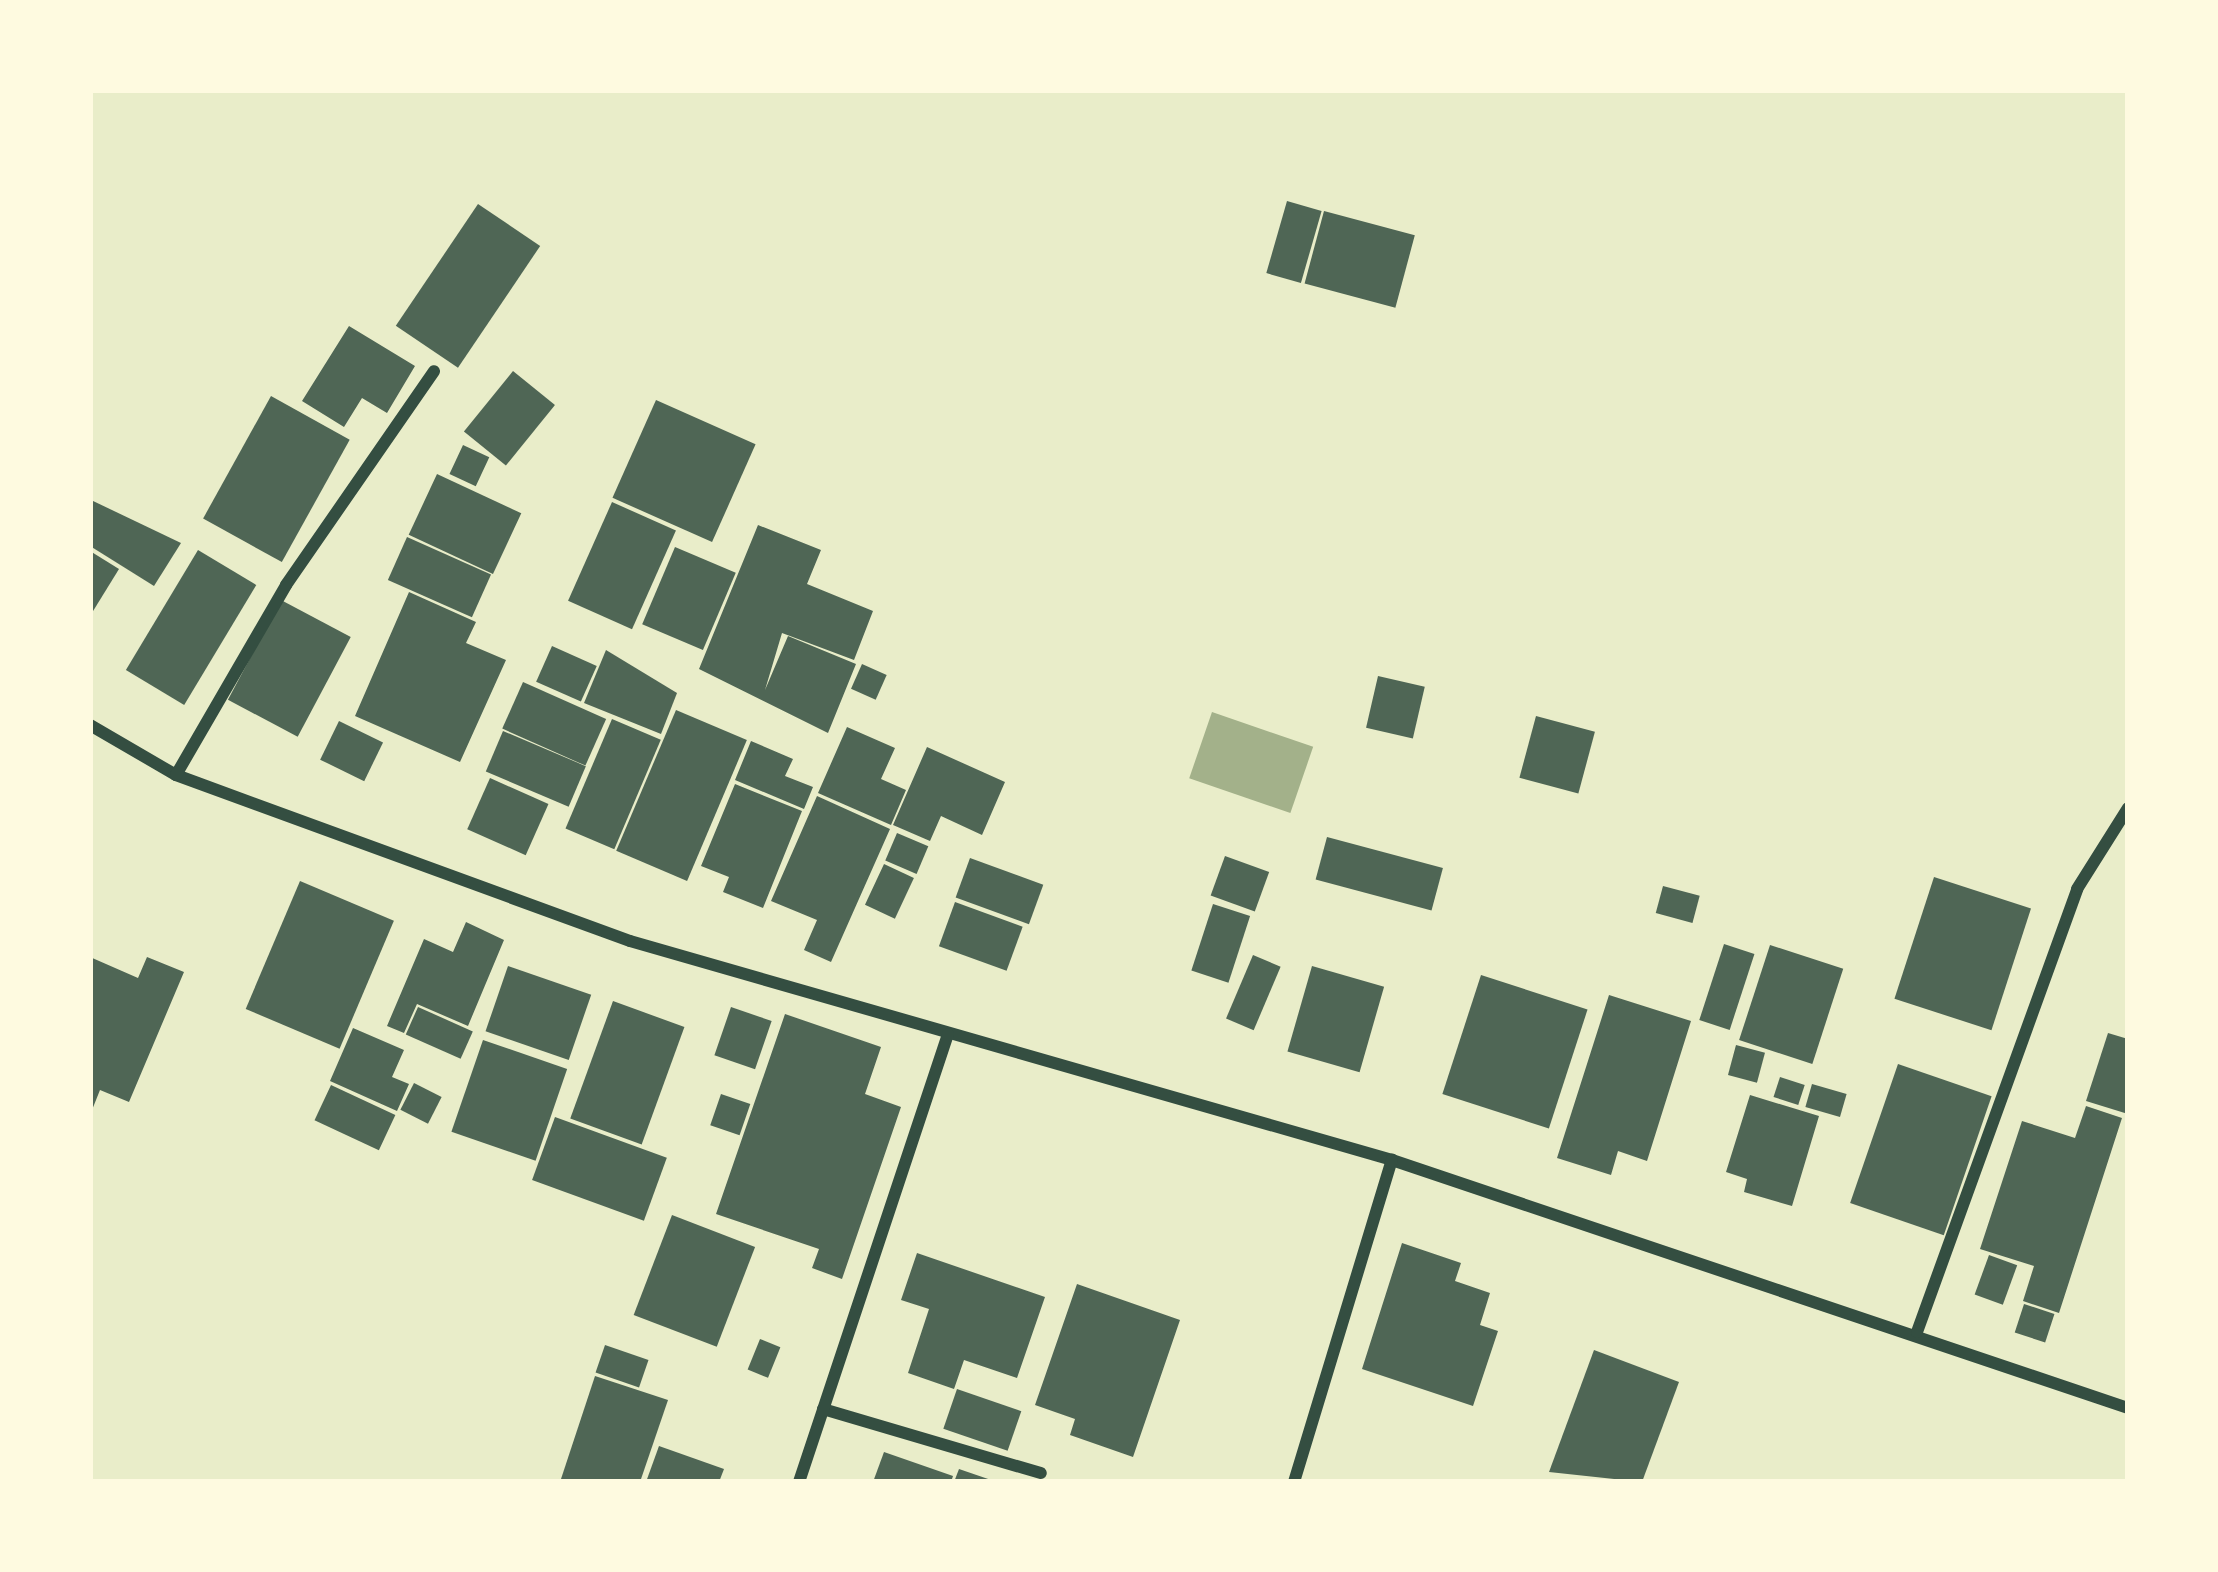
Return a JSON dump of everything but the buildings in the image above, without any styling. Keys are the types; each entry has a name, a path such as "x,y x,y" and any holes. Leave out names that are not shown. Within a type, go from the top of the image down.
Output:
{"street":[{"path":"176,775 286,586 434,370"},
{"path":"90,725 176,775 630,941 1392,1160 1917,1332 2128,1408"},
{"path":"1917,1332 2078,889 2128,808"},
{"path":"799,1482 948,1034"},
{"path":"1294,1482 1392,1160"},
{"path":"823,1409 1041,1473"}],"shaded area":[{"path":"1212,712 1313,747 1290,813 1189,778"}]}
